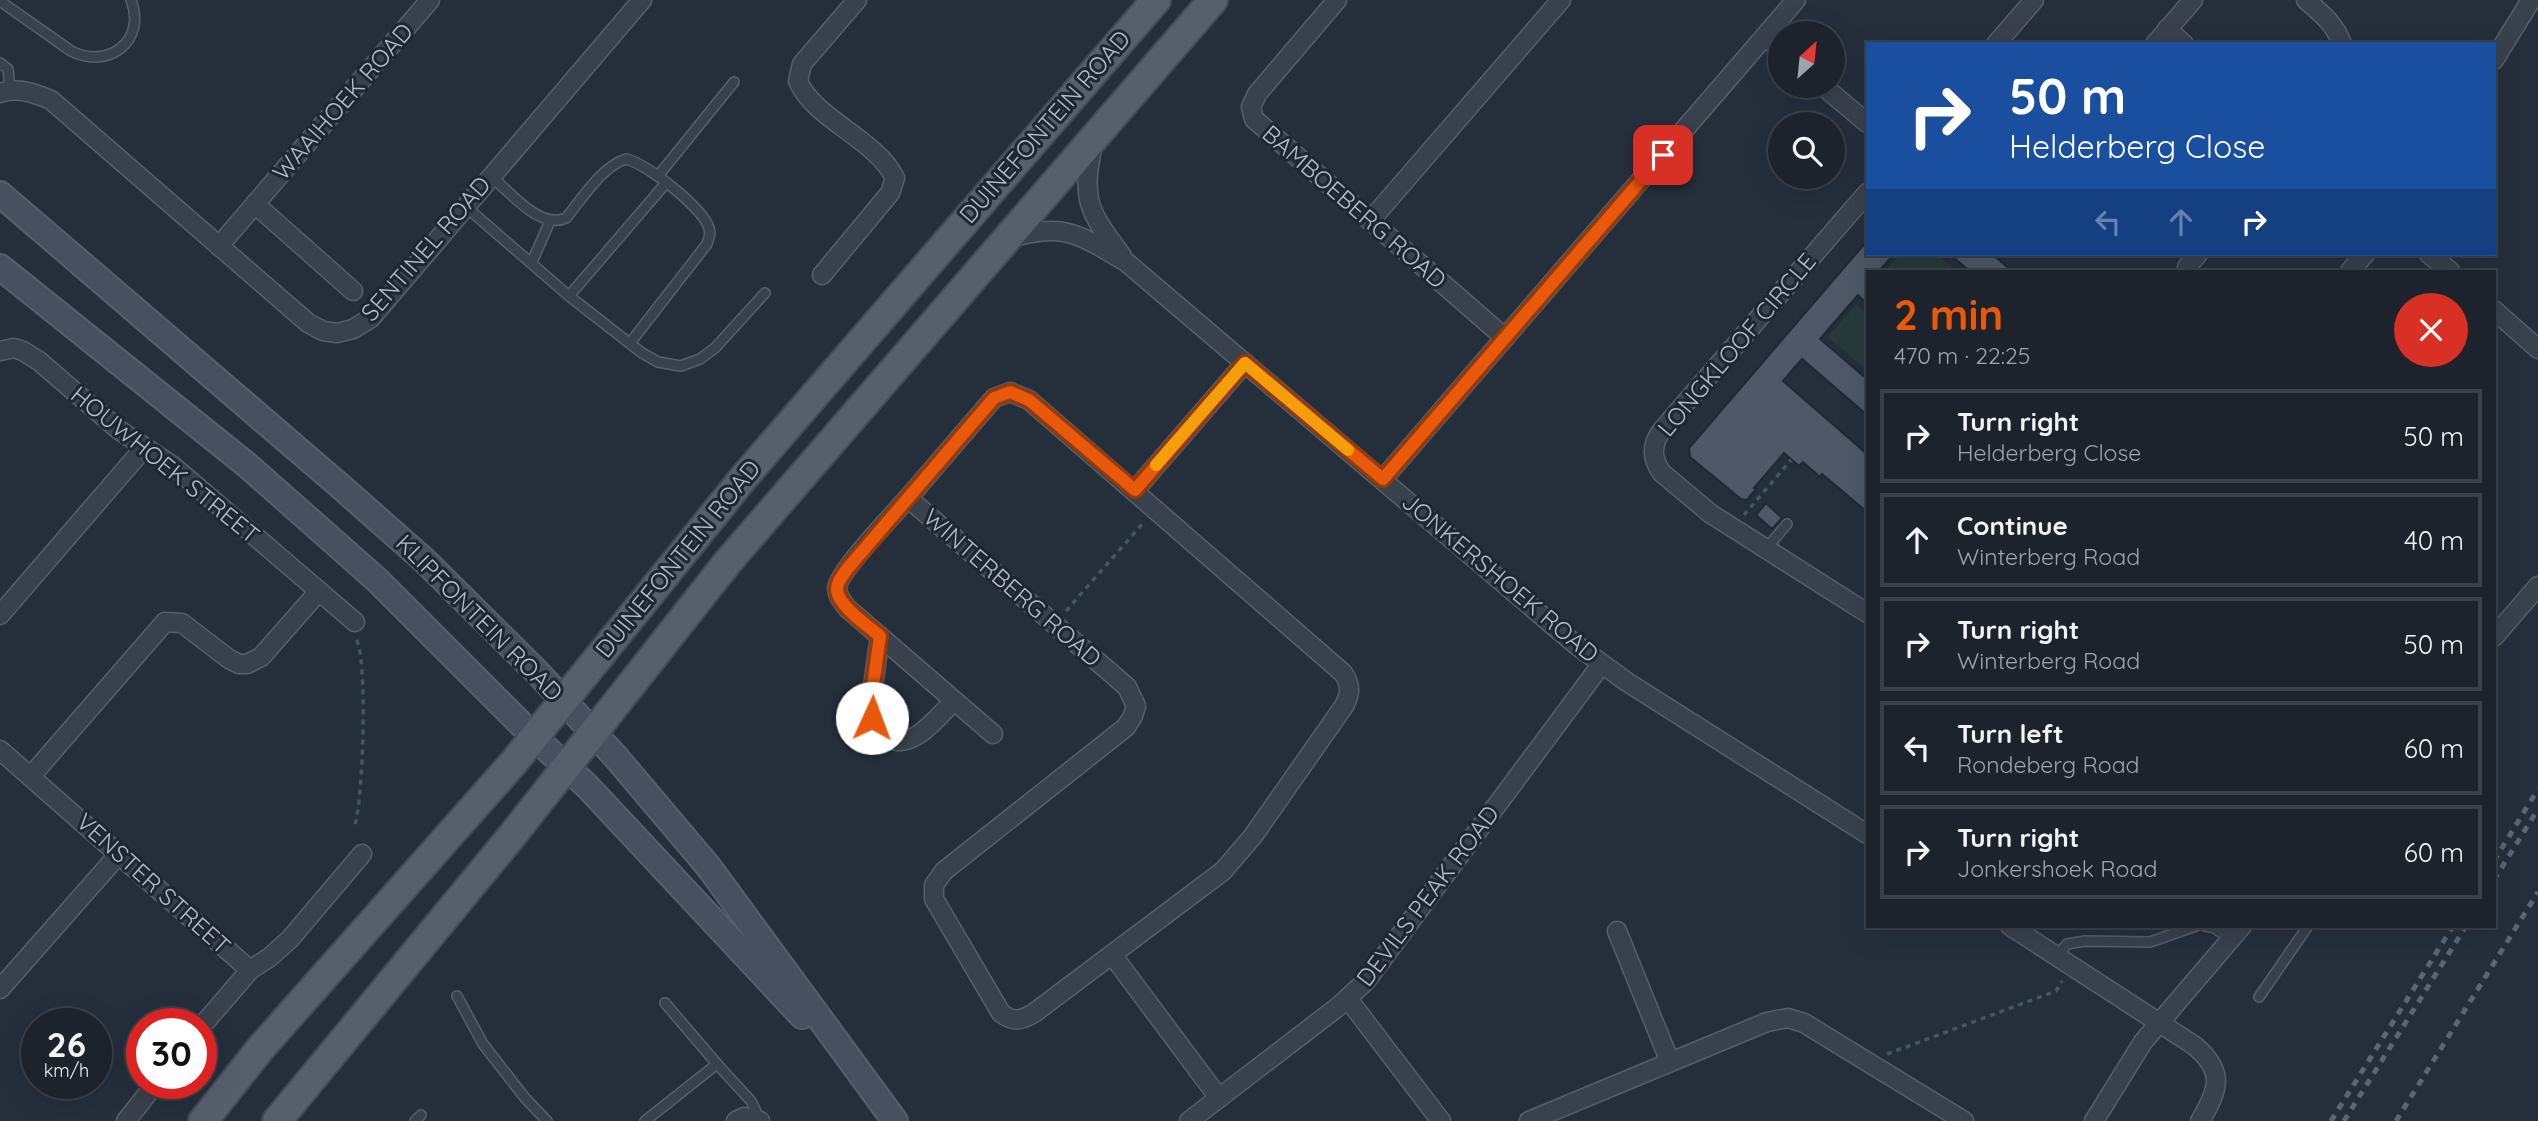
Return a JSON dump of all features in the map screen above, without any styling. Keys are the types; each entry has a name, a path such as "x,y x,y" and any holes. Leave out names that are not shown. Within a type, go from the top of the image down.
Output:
{"main road":[{"name":"DUINEFONTEIN ROAD","path":"203,1121 260,1049 534,737 745,476 1156,0"},
{"name":"DUINEFONTEIN ROAD","path":"277,1121 511,837 565,765 727,563 1213,0"},
{"name":"KLIPFONTEIN ROAD","path":"0,194 414,552 537,672 708,866 891,1116"},
{"name":"KLIPFONTEIN ROAD","path":"0,267 237,456 376,579 565,765 715,921 891,1116"}],"street":[{"name":"WAAIHOEK ROAD","path":"219,246 430,0"},
{"name":"SENTINEL ROAD","path":"5,91 30,91 51,100 308,323 323,331 337,333 353,329 371,318 642,0"},
{"path":"822,275 890,193 895,178 883,161 808,96 798,80 802,64 857,0"},
{"name":"BAMBOEBERG ROAD","path":"1337,0 1261,89 1253,100 1251,114 1257,124 1505,338"},
{"path":"1370,221 1561,0"},
{"path":"1383,479 1796,0"},
{"path":"1998,42 2034,0"},
{"path":"2157,42 2193,0"},
{"path":"2306,0 2328,20 2338,32 2341,42"},
{"path":"2496,57 2531,0"},
{"path":"2167,29 2182,42"},
{"path":"1838,98 1866,122"},
{"name":"JONKERSHOEK ROAD","path":"1095,137 1086,191 1090,209 1126,262"},
{"name":"LONGKLOOF CIRCLE","path":"1866,194 1662,429 1654,444 1655,460 1662,473 1711,514 1866,612"},
{"name":"WAAIHOEK ROAD","path":"255,204 354,290"},
{"name":"JONKERSHOEK ROAD","path":"1009,238 1056,230 1092,242 1126,262 1601,665 1865,829"},
{"path":"2351,270 2363,256"},
{"path":"2431,256 2449,270"},
{"path":"2496,312 2538,349"},
{"name":"HOUWHOEK STREET","path":"4,350 23,351 39,361 118,430 173,466 319,591 354,629"},
{"path":"1135,490 1245,363"},
{"name":"WINTERBERG ROAD","path":"1010,392 1029,400 1135,490 1343,673 1349,682 1350,690 1344,706 1237,856 1223,871 1034,1013 1021,1020 1011,1019 1002,1013 934,899 934,885 944,871 1126,727 1136,706 1126,687 908,498 994,398 1010,392"},
{"path":"0,615 144,448"},
{"path":"908,498 848,568 837,589 847,608 993,734"},
{"path":"2496,635 2538,586"},
{"path":"31,776 165,622 181,623 229,659 239,664 247,664 261,657 319,591"},
{"path":"880,636 870,707 872,718 885,736 895,741 913,738 954,701"},
{"name":"DEVILS PEAK ROAD","path":"1189,1121 1348,999 1366,981 1601,665"},
{"name":"VENSTER STREET","path":"0,750 250,970 217,1008"},
{"path":"1,986 119,854"},
{"path":"250,970 290,939 362,854"},
{"path":"2013,928 2159,1022 2210,1059 2216,1071 2216,1087 2200,1121"},
{"path":"1618,931 1670,1062"},
{"path":"2094,1121 2143,1042 2237,932"},
{"path":"1113,956 1219,1098"},
{"path":"1348,999 1441,1121"},
{"path":"1529,1121 1768,1022 1788,1018 1814,1029 1964,1121"},
{"path":"126,1121 143,1099"},
{"path":"736,1121 744,1117 760,1121"}],"lane":[{"path":"0,1 71,51 83,57 99,58 120,50 128,41 135,24 131,0"},
{"name":"SENTINEL ROAD","path":"0,63 8,69 5,91"},
{"path":"658,176 734,82"},
{"path":"491,176 535,215 550,221 566,218 600,178 618,161 626,159 658,176 701,214 710,235 702,252 630,344"},
{"path":"569,296 666,183"},
{"path":"465,206 569,296 630,344 658,362 681,366 700,359 715,348 765,293"},
{"path":"532,262 550,221"},
{"path":"1766,549 1787,524"},
{"path":"2057,956 2067,944 2085,941 2150,942 2190,928"},
{"path":"2214,928 2237,932"},
{"path":"2259,997 2307,928"},
{"path":"457,996 482,1044 524,1098 547,1121"},
{"path":"665,1003 751,1101 760,1121"},
{"path":"645,1121 717,1064"}],"path":[{"path":"1740,519 1791,460"},
{"path":"1062,616 1147,518"},
{"path":"354,629 362,656 359,801 355,824"},
{"path":"1882,1057 2056,991 2066,975"}],"green space":[{"path":"1898,256 1938,256 1956,270 1890,270 1887,268"},
{"path":"1856,304 1866,313 1866,369 1828,337"}],"building":[{"path":"1866,242 1866,256 1892,256 1880,270 1866,270 1866,303 1858,295 1820,339 1866,378 1866,414 1802,359 1783,381 1866,453 1866,511 1822,474 1820,477 1803,462 1799,466 1784,453 1747,500 1741,499 1690,457 1689,448"},
{"path":"1951,256 1994,256 2011,270 1969,270"},
{"path":"1766,503 1782,518 1772,529 1756,515"}],"railway":[{"path":"2496,858 2538,789"},
{"path":"2496,877 2538,809"},
{"path":"2396,1121 2538,892"},
{"path":"2331,1121 2452,928"},
{"path":"2344,1121 2465,928"}],"slow traffic":[{"path":"1156,465 1245,363 1348,450"}],"route":[{"path":"872,718 870,707 880,636 847,608 839,596 839,582 848,568 994,398 1010,392 1029,400 1135,490 1245,363 1383,479 1663,155"}]}
